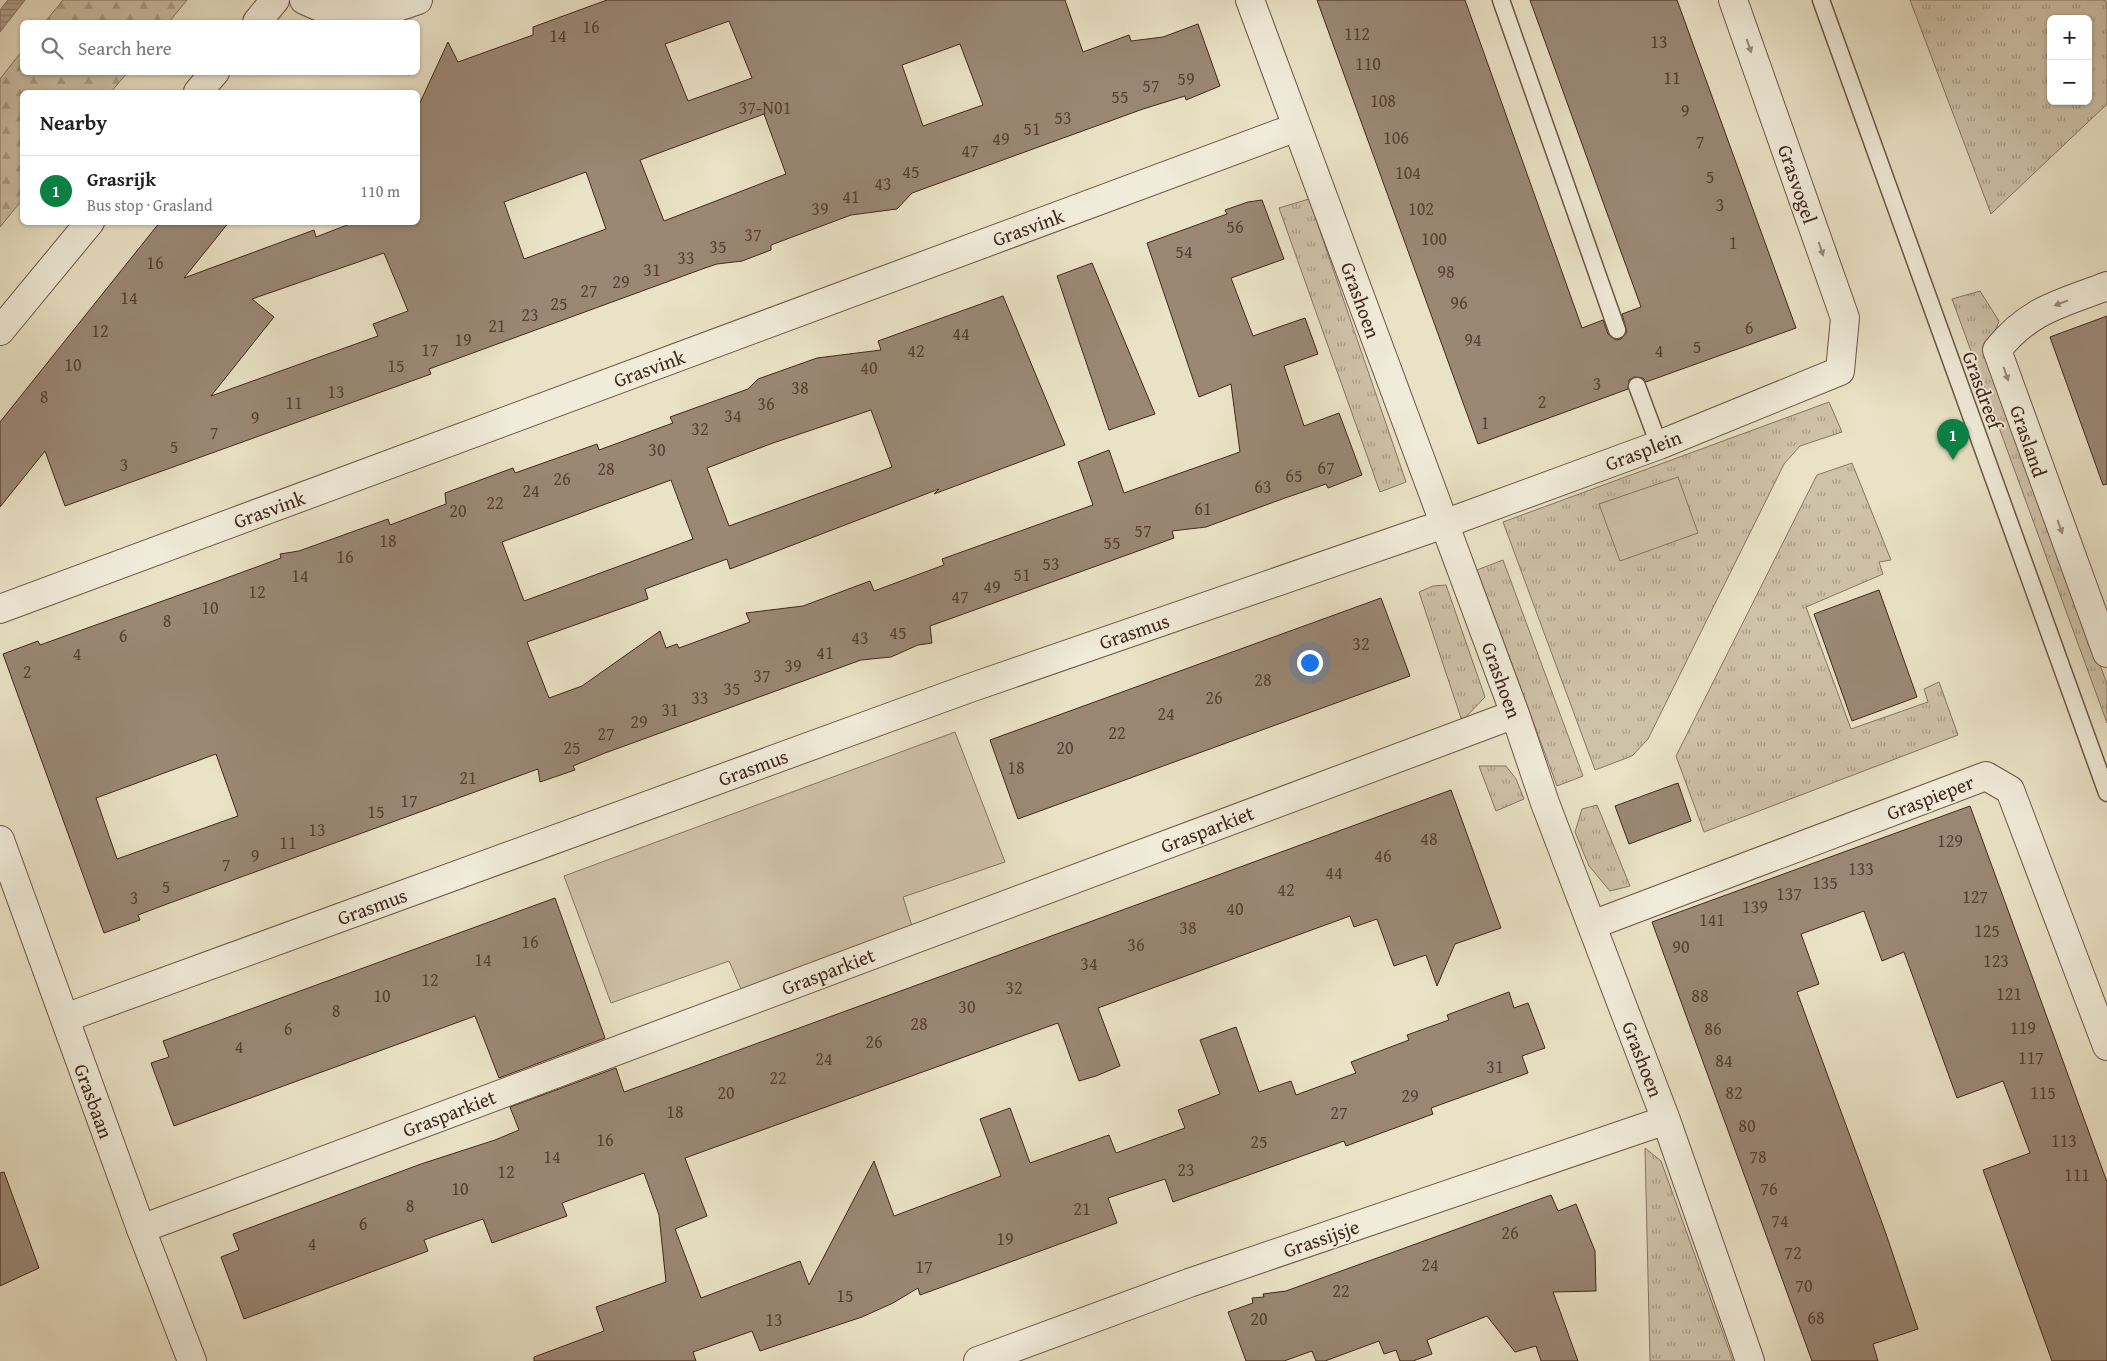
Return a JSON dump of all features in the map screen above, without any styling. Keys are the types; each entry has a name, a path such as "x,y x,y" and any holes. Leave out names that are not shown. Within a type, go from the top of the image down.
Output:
{"street":[{"path":"259,20 275,0"},
{"path":"304,0 320,7 383,12 418,0"},
{"name":"Grashoen","path":"1250,0 1515,714 1545,803 1666,1120 1750,1361"},
{"name":"Grasvogel","path":"1733,0 1845,318 1840,371"},
{"path":"200,90 212,75"},
{"name":"Grasvink","path":"0,609 1297,127"},
{"path":"0,331 88,225"},
{"name":"Grasland","path":"2107,286 2037,313 2012,332 1998,350 2107,653"},
{"name":"Grasplein","path":"1444,524 1659,445 1840,371"},
{"name":"Grasmus","path":"65,1018 967,689 1444,524"},
{"name":"Grasparkiet","path":"140,1229 1515,714"},
{"name":"Graspieper","path":"1592,925 1986,776 2010,790 2107,1046"},
{"name":"Grasbaan","path":"0,840 140,1229 192,1361"},
{"name":"Grassijsje","path":"978,1361 1189,1283 1666,1120"}],"lane":[{"path":"1501,0 1617,330"},
{"name":"Grasdreef","path":"1821,0 2107,793"},
{"path":"1637,386 1659,445"}],"green space":[{"path":"63,0 187,0 171,20 47,20"},
{"path":"1910,0 2105,0 2107,3 2107,104 1991,214"},
{"path":"20,54 20,75 125,75 113,90 20,90 20,202 0,227 0,79"},
{"path":"1309,199 1406,482 1380,492 1279,208"},
{"path":"1980,291 1999,321 1987,354 2107,684 2107,723 1952,299"},
{"path":"1829,402 1842,432 1800,446 1784,464 1648,739 1632,756 1595,770 1503,522"},
{"path":"1852,463 1891,560 1879,562 1883,574 1806,607 1851,729 1928,702 1924,689 1939,682 1958,735 1704,832 1676,756 1817,475"},
{"path":"1678,477 1698,533 1620,561 1599,504"},
{"path":"1503,560 1583,776 1557,786 1477,570"},
{"path":"1446,585 1485,697 1462,721 1419,592 1433,586"},
{"path":"955,732 1005,862 903,897 912,926 741,989 729,961 611,1003 564,876"},
{"path":"1479,766 1506,766 1516,779 1524,799 1496,811"},
{"path":"1597,805 1630,886 1610,891 1589,866 1575,832 1582,809"},
{"path":"1645,1148 1661,1161 1733,1361 1650,1361"}],"shaded area":[{"path":"8,0 25,0 0,32 0,10"}],"building":[{"path":"607,0 1065,0 1083,52 1129,35 1131,41 1163,37 1198,24 1220,86 1186,100 1185,96 1143,109 912,193 897,209 851,215 771,245 771,250 742,261 717,264 705,268 429,369 431,374 65,506 45,451 0,507 0,422 158,225 227,225 184,278 314,230 316,237 347,225 420,225 420,103 448,42 458,62 533,35 533,27","holes":["729,21 752,78 688,101 665,44","960,44 983,105 923,126 902,65","764,114 786,174 664,221 640,160","586,172 606,229 524,259 504,202","384,253 408,311 373,324 378,336 211,396 274,317 252,299"]},
{"path":"1317,0 1465,0 1582,328 1603,320 1608,334 1616,340 1621,339 1627,332 1622,314 1641,307 1530,0 1677,0 1796,328 1646,382 1643,378 1634,377 1629,380 1628,389 1478,444"},
{"path":"1262,200 1284,259 1231,278 1253,336 1305,318 1318,354 1284,366 1304,426 1339,413 1362,475 1328,488 1326,484 1206,527 1172,531 1174,538 930,626 932,643 918,645 891,657 861,660 605,753 573,766 575,770 540,782 538,769 167,904 138,915 140,920 104,933 3,654 38,641 40,645 210,584 281,558 280,554 299,551 388,519 390,525 446,504 445,493 513,468 515,473 597,444 599,450 673,423 670,417 748,389 758,379 817,358 881,350 878,341 1003,296 1065,445 934,494 939,489 730,569 727,559 645,589 648,599 527,642 549,698 582,686 660,631 666,648 677,644 679,648 750,622 746,613 803,606 870,581 874,591 944,565 942,559 1093,505 1078,462 1109,450 1124,493 1240,452 1231,384 1199,397 1147,243 1227,214 1225,210 1248,202","holes":["871,410 892,467 729,526 707,468 773,443","671,480 693,539 524,601 502,542","216,754 238,816 117,859 96,798"]},
{"path":"1092,263 1155,414 1109,430 1057,276"},
{"path":"2107,316 2107,484 2103,485 2050,337"},
{"path":"1879,590 1917,697 1852,721 1814,614"},
{"path":"1381,598 1410,676 1018,819 990,740"},
{"path":"1678,783 1691,821 1629,844 1615,806"},
{"path":"1451,790 1501,928 1455,944 1437,986 1426,955 1394,966 1377,919 1354,927 1350,916 1098,1008 1120,1066 1096,1076 1079,1081 1058,1023 685,1158 707,1216 675,1229 701,1298 800,1261 809,1285 874,1161 894,1216 1001,1176 980,1119 1010,1108 1030,1163 1109,1135 1116,1153 1185,1128 1178,1110 1220,1094 1200,1040 1236,1027 1259,1092 1291,1081 1296,1095 1356,1073 1351,1062 1409,1040 1407,1035 1449,1020 1447,1015 1509,992 1514,1008 1528,1003 1545,1048 1522,1056 1528,1073 1431,1108 1433,1114 1346,1146 1344,1141 1173,1202 1165,1179 1108,1198 1117,1223 920,1295 918,1288 893,1303 862,1317 760,1351 752,1331 693,1352 696,1361 534,1361 534,1357 604,1331 596,1307 666,1282 659,1215 644,1173 562,1203 567,1216 492,1243 483,1219 424,1240 428,1251 244,1319 221,1257 239,1250 233,1234 421,1164 495,1140 519,1130 510,1107 616,1068 624,1092"},
{"path":"1970,806 2107,1182 2107,1361 2052,1361 1983,1170 2030,1153 2003,1081 1957,1098 1904,952 1882,961 1864,911 1801,934 1819,984 1797,992 1885,1231 1918,1329 1873,1344 1878,1361 1812,1361 1652,922"},
{"path":"555,898 605,1038 499,1078 475,1016 174,1126 151,1063 169,1057 163,1041"},
{"path":"4,1172 39,1268 0,1286 0,1173"},
{"path":"1551,1195 1558,1211 1576,1204 1595,1251 1596,1291 1553,1292 1578,1361 1541,1361 1536,1346 1515,1352 1487,1316 1427,1340 1432,1354 1413,1361 1400,1361 1396,1350 1384,1354 1379,1341 1325,1361 1316,1361 1312,1351 1284,1361 1246,1361 1228,1312 1253,1303 1252,1298 1264,1297 1263,1294 1286,1291"}],"place":[{"name":"Grasrijk","path":"1953,460"}]}
